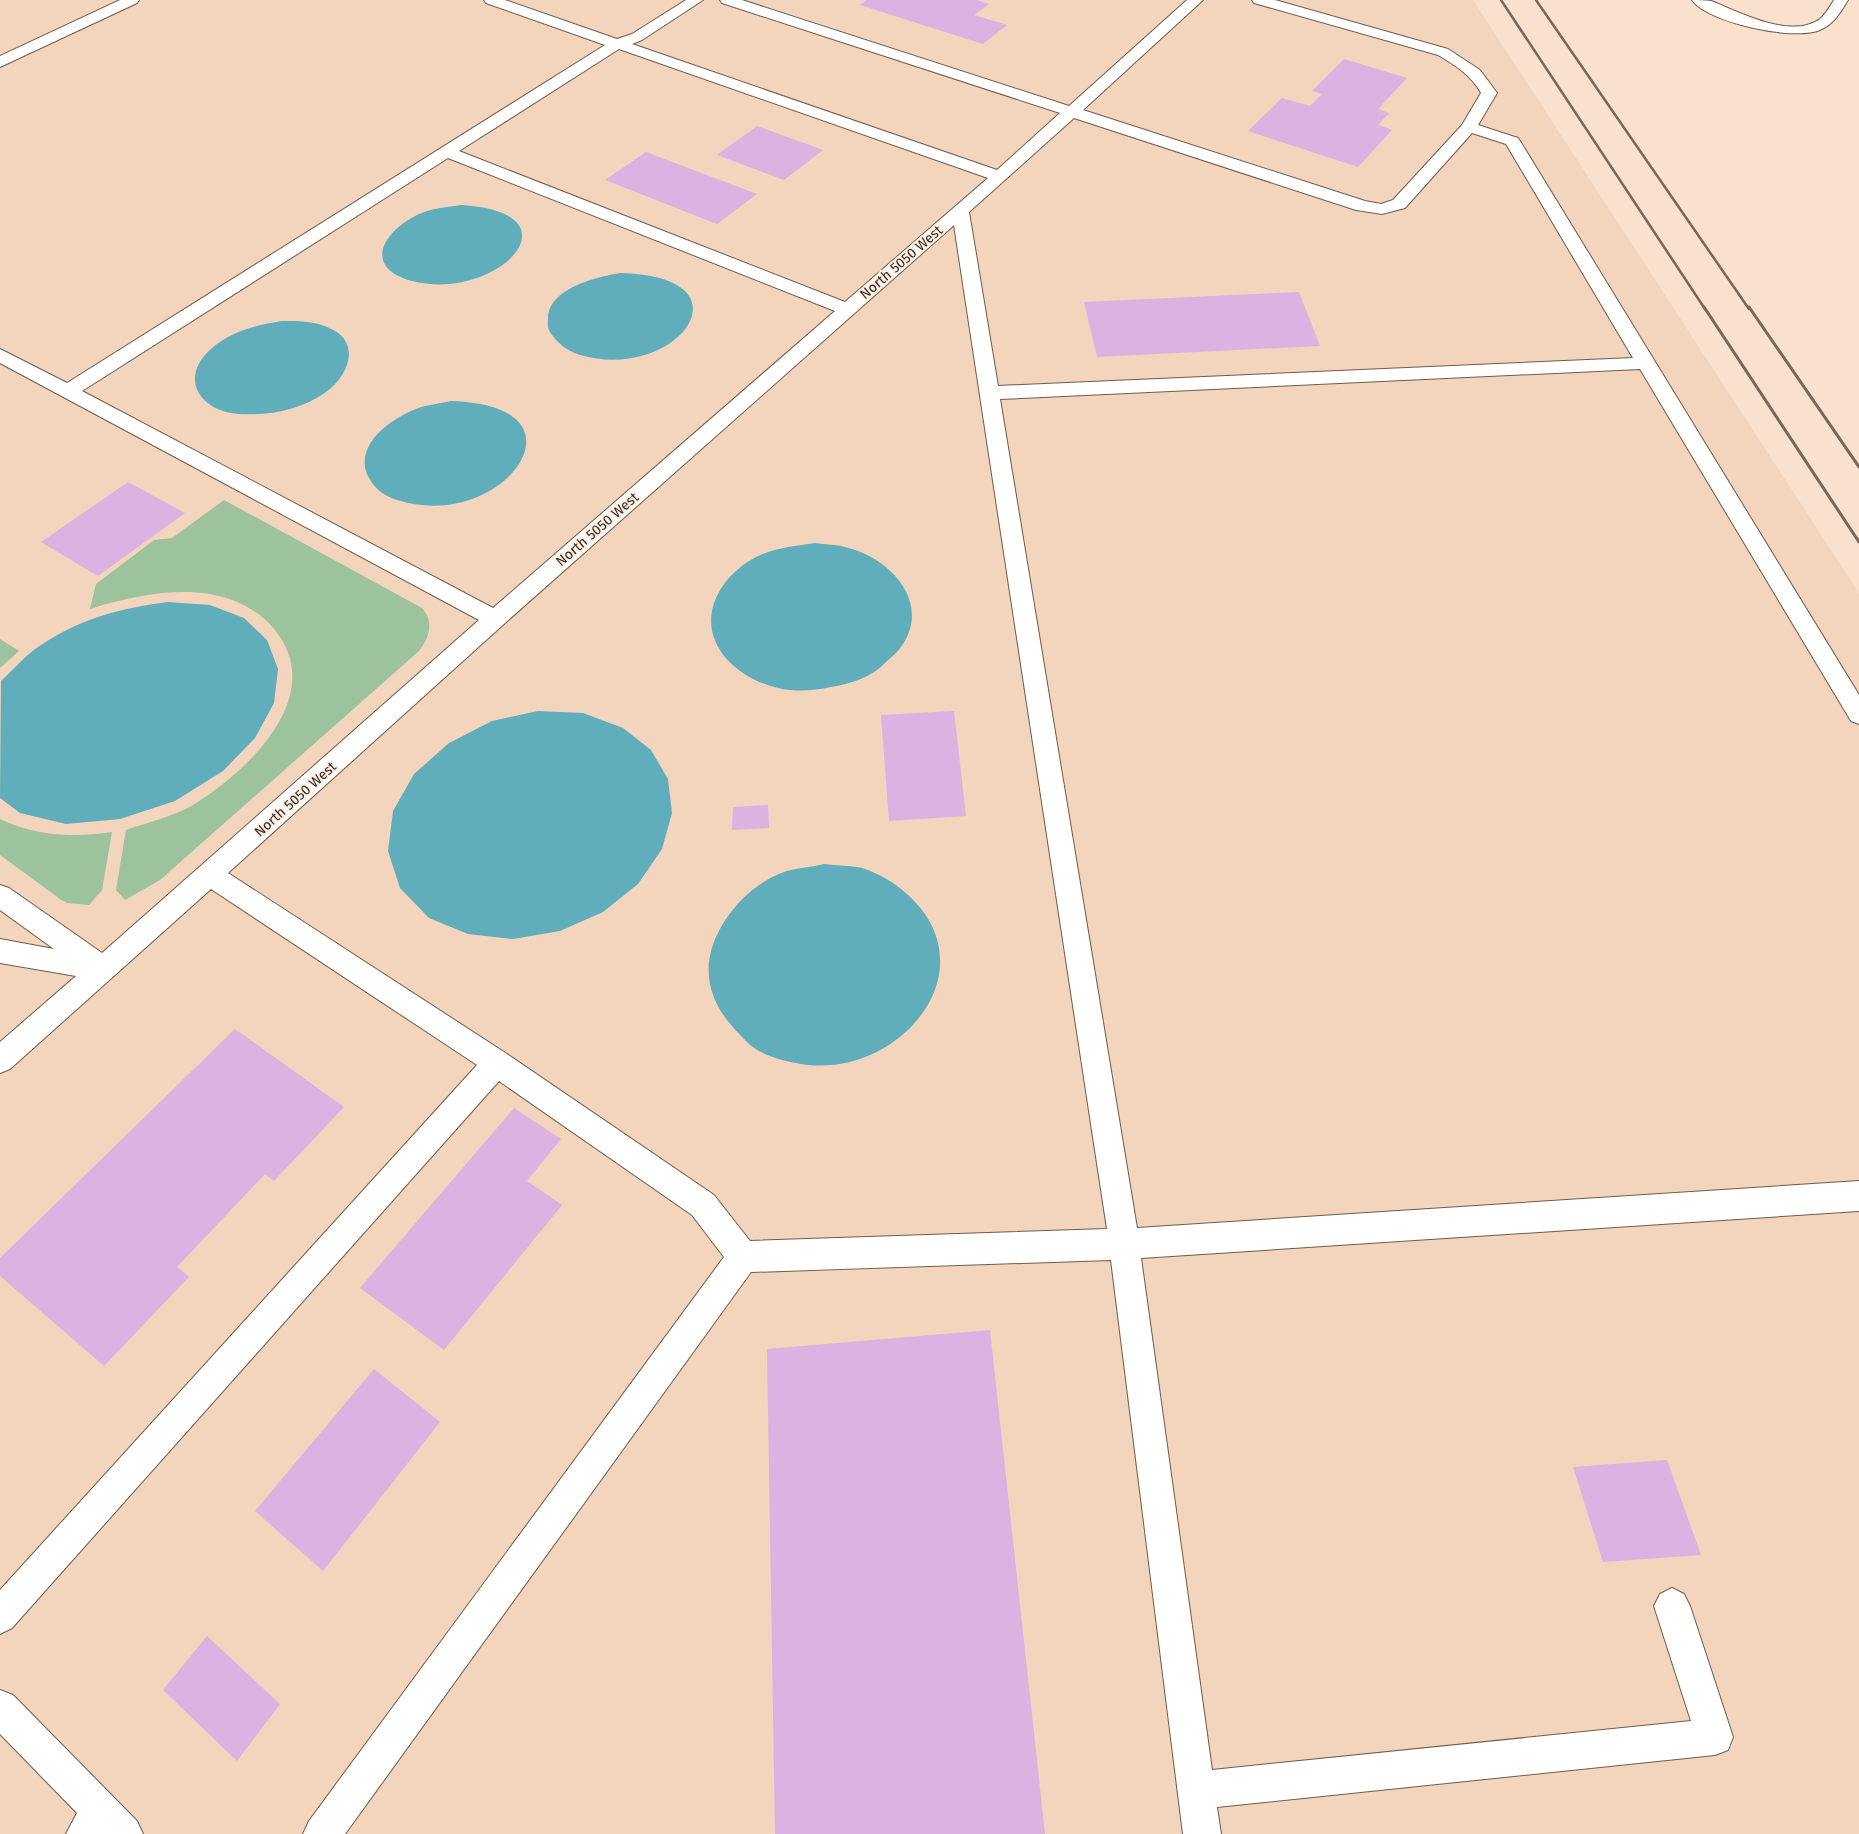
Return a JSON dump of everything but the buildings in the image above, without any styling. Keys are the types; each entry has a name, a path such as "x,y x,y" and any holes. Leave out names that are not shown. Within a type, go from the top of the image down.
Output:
{"lane":[{"path":"0,62 132,0"},
{"path":"491,0 999,176"},
{"path":"68,391 616,44 637,37 696,0"},
{"path":"727,0 1362,206 1382,209 1399,204 1469,127 1488,93 1482,79 1466,65 1443,52 1259,0"},
{"name":"North 5050 West","path":"0,1060 211,875 495,619 1072,112 1196,0"},
{"path":"1698,0 1714,10 1745,22 1781,29 1807,29 1825,23 1841,0"},
{"path":"1469,127 1512,141 1859,715"},
{"path":"446,152 846,309"},
{"path":"960,210 1124,1244 1202,1834"},
{"path":"0,355 495,619"},
{"path":"989,393 1646,363"},
{"path":"211,875 497,1063 703,1206 742,1257"},
{"path":"0,896 103,969"},
{"path":"0,951 103,969"},
{"path":"0,1616 497,1063"},
{"path":"742,1257 1124,1244 1859,1196"},
{"path":"322,1834 742,1257"},
{"path":"1196,1790 1715,1737 1672,1606"},
{"path":"0,1708 104,1827"}],"shaded area":[{"path":"0,0 1473,0 1859,593 1859,1834 0,1834"}],"green space":[{"path":"224,500 422,608 428,619 428,635 419,651 160,880 125,900 116,890 126,830 177,813 193,805 236,773 257,752 274,729 287,705 292,680 289,655 269,623 254,611 237,602 210,594 179,592 134,597 90,609 96,584 154,540 172,538"},
{"path":"0,639 19,651 0,668"},
{"path":"0,819 27,829 55,834 83,835 112,832 102,890 89,905 67,903 60,899 0,855"}],"water":[{"path":"462,205 498,211 517,223 522,238 514,254 497,269 472,280 443,284 412,281 396,275 387,267 383,258 383,249 387,240 405,222 428,211"},
{"path":"620,273 661,279 685,291 693,308 688,326 672,342 647,354 615,360 580,355 559,343 548,327 550,308 556,299 565,292 587,281"},
{"path":"282,321 322,325 338,333 345,340 349,358 341,377 334,385 326,392 306,403 273,413 239,414 213,407 204,399 198,391 195,381 196,370 202,359 212,348 236,333"},
{"path":"451,401 495,408 519,423 526,443 518,465 499,485 470,499 435,506 397,500 375,487 367,474 365,462 367,450 381,430 403,415 415,410"},
{"path":"815,543 842,546 861,552 890,571 902,584 909,598 912,614 910,630 901,647 880,668 853,682 838,686 804,690 784,689 763,684 737,668 726,658 718,646 713,633 711,619 714,603 725,582 749,561 777,549"},
{"path":"168,602 210,605 244,618 267,640 278,669 274,703 255,738 223,771 175,801 120,819 66,824 20,813 0,798 1,681 33,651 53,637 69,629 117,611"},
{"path":"538,711 583,713 623,728 651,750 668,779 672,813 662,849 638,884 603,912 560,931 513,939 468,934 429,918 400,888 388,851 393,811 414,774 449,743 492,721"},
{"path":"824,864 862,868 892,882 907,894 931,924 940,955 936,985 922,1014 900,1037 870,1055 837,1064 801,1064 764,1054 751,1046 740,1035 728,1022 715,1001 710,984 709,966 712,949 719,931 741,900 755,888 787,871"}],"railway":[{"path":"1501,0 1705,309"},
{"path":"1536,0 1749,309"},
{"path":"1704,307 1859,542"},
{"path":"1749,307 1859,467"}]}
